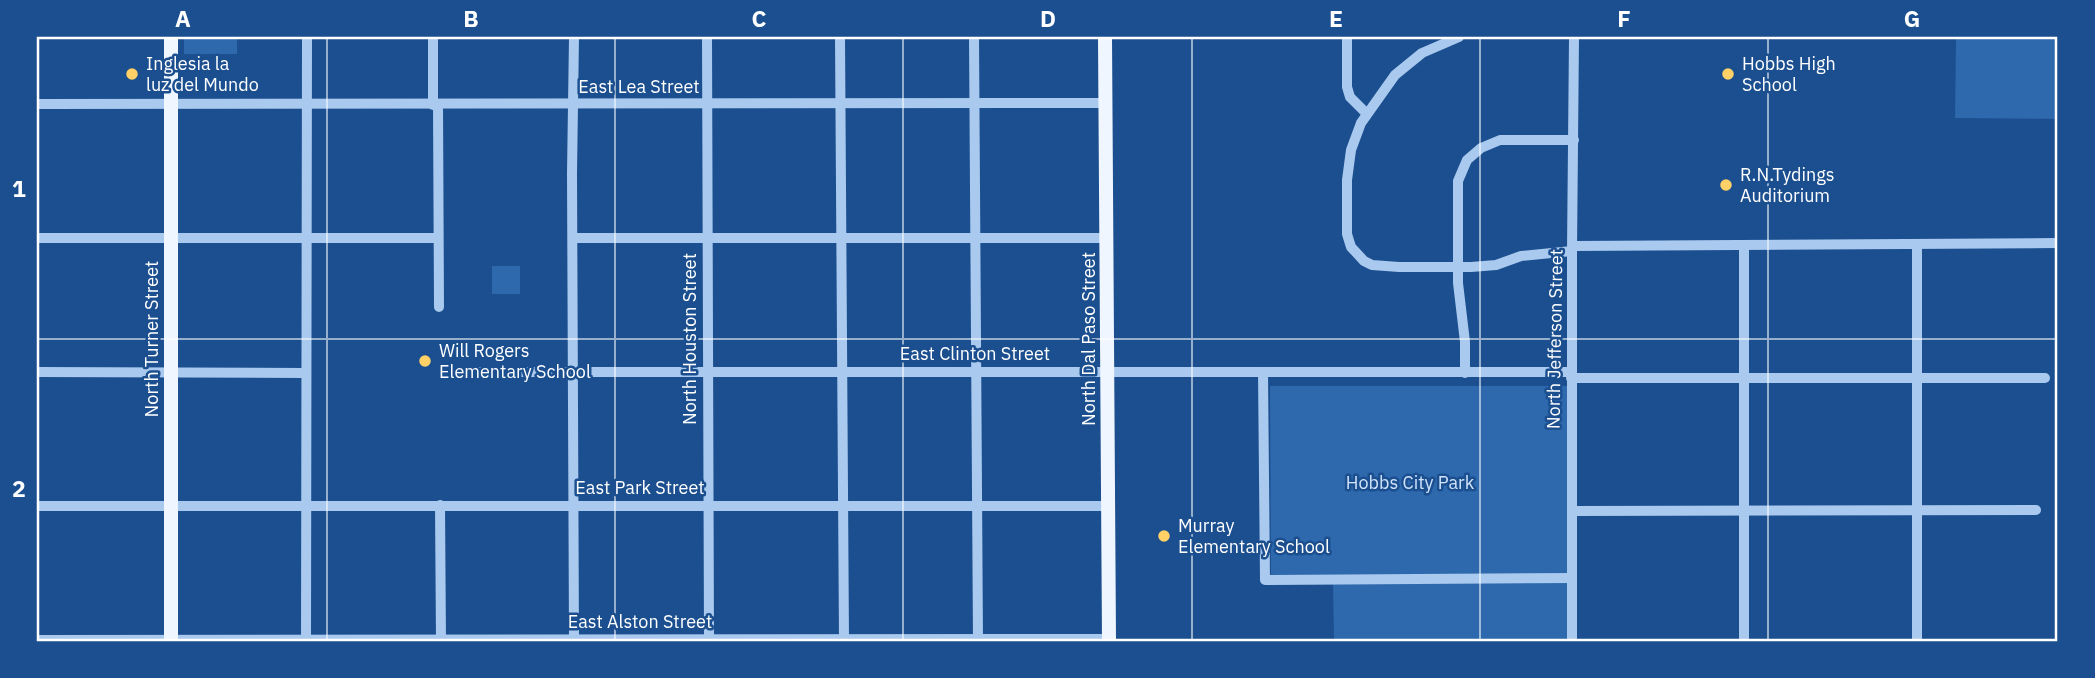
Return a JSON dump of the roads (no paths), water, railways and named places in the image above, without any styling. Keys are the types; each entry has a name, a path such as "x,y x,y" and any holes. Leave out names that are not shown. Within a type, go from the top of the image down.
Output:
{"main road":[{"name":"North Turner Street","path":"171,37 171,641"},
{"name":"North Dal Paso Street","path":"1105,37 1110,640"}],"street":[{"path":"306,37 306,641"},
{"path":"433,37 439,307"},
{"path":"574,37 574,641"},
{"name":"North Houston Street","path":"706,37 709,640"},
{"path":"840,37 844,640"},
{"path":"974,37 978,640"},
{"path":"1346,37 1347,87 1353,100 1366,113"},
{"path":"1459,37 1422,53 1395,75 1366,113 1351,150 1347,180 1347,234 1351,247 1364,261 1372,265 1496,265 1521,256 1572,248 2058,243"},
{"name":"North Jefferson Street","path":"1572,641 1574,37"},
{"name":"East Lea Street","path":"37,104 1106,103"},
{"path":"1465,373 1458,267 1458,181 1467,160 1481,148 1500,140 1574,140"},
{"path":"37,238 438,238"},
{"path":"573,238 1107,238"},
{"path":"1917,244 1917,641"},
{"path":"1744,245 1744,641"},
{"path":"37,372 305,373"},
{"name":"East Clinton Street","path":"463,372 1263,372 2045,378"},
{"path":"1263,372 1265,580 1572,578"},
{"path":"440,505 440,641"},
{"name":"East Park Street","path":"37,506 1108,506"},
{"path":"1572,511 2036,510"},
{"name":"East Alston Street","path":"37,640 1110,640"}],"place":[{"name":"Inglesia la luz del Mundo","path":"132,74"},
{"name":"Hobbs High School","path":"1728,74"},
{"name":"R.N.Tydings Auditorium","path":"1726,185"},
{"name":"Will Rogers Elementary School","path":"425,361"},
{"name":"Murray Elementary School","path":"1164,536"}],"park label":[{"name":"Hobbs City Park","path":"1410,483"}]}
